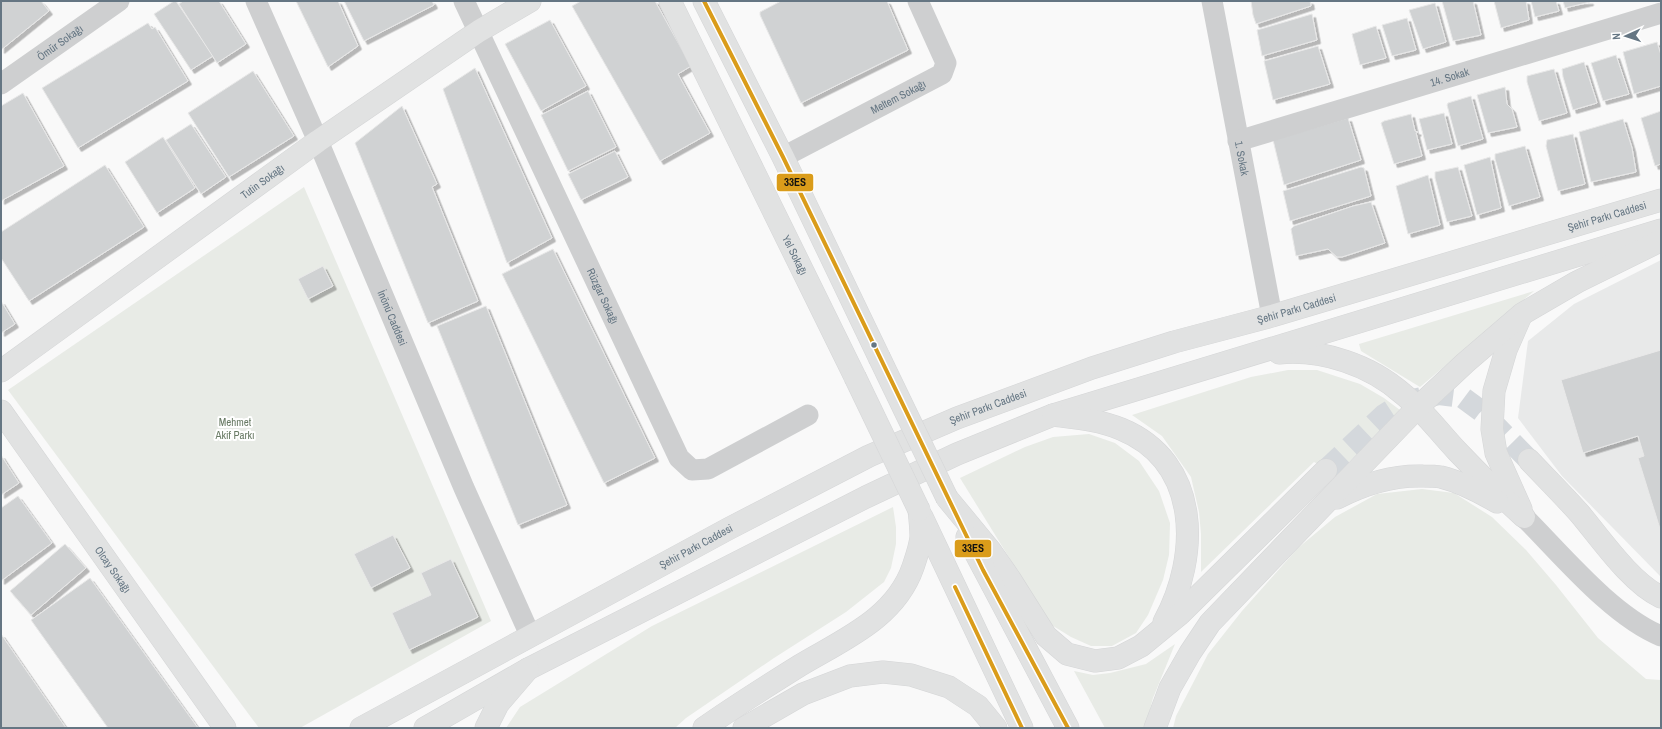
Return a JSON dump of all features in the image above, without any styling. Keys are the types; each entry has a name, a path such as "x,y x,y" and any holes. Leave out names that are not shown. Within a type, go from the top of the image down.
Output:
{"main road":[{"name":"Tutin Sokağı","path":"1,371 318,141 478,31 530,1"},
{"name":"Yel Sokağı","path":"670,1 855,377 1022,728"},
{"path":"704,1 783,157 947,498 994,590 1068,728"},
{"name":"Şehir Parkı Caddesi","path":"361,728 728,529 882,450 964,415 1092,368 1174,342 1272,316 1661,200"},
{"path":"425,728 528,669 866,497 957,454 1053,415 1238,360 1661,230"},
{"path":"1156,728 1170,688 1190,653 1210,623 1418,408 1465,363 1522,314 1577,282 1661,241"},
{"path":"1522,314 1506,350 1496,385 1492,429 1496,454 1524,517"},
{"path":"1238,360 1281,353 1322,355 1349,363 1379,377 1403,393 1485,481 1524,517"},
{"name":"Olcay Sokağı","path":"1,411 225,728"},
{"path":"1053,415 1102,423 1122,429 1159,454 1172,470 1186,512 1188,538 1184,567 1174,602 1157,634"},
{"path":"1529,460 1628,570 1651,592 1661,597"},
{"path":"947,498 990,550 1046,636 1067,654 1095,661 1118,658 1141,646 1157,634 1180,614 1326,470"},
{"path":"1324,506 1355,489 1383,479 1409,476 1440,477 1465,485 1524,517"},
{"path":"704,728 798,666 855,634 881,615 899,594 910,575 916,559 921,538 919,510"},
{"path":"486,728 498,704 528,669"},
{"path":"744,728 803,694 850,676 883,672 911,675 949,687 978,706 996,728"}],"street":[{"name":"Ömür Sokağı","path":"1,84 119,1"},
{"name":"İnönü Caddesi","path":"256,1 318,141 461,480 530,635"},
{"name":"Rüzgar Sokağı","path":"464,1 679,458 692,470 708,469 808,415"},
{"name":"Meltem Sokağı","path":"783,157 942,74 946,63 918,1"},
{"name":"1. Sokak","path":"1212,1 1272,316"},
{"name":"14. Sokak","path":"1238,141 1661,13"},
{"path":"1524,517 1597,591 1621,612 1651,632 1661,636"}],"shaded area":[{"path":"1661,260 1661,577 1562,476 1518,418 1528,341 1574,304"}],"green space":[{"name":"Mehmet Akif Parkı","path":"304,187 491,621 300,728 259,728 8,390"},
{"path":"1534,291 1420,387 1361,351 1359,344"},
{"path":"1288,370 1317,370 1360,384 1384,398 1400,410 1337,474 1314,462 1201,572 1201,534 1199,512 1191,477 1162,436 1132,415 1251,377"},
{"path":"1089,434 1115,443 1139,461 1159,491 1170,523 1169,555 1163,580 1148,615 1136,633 1112,646 1091,646 1071,637 1050,624 960,478 1025,447 1053,437"},
{"path":"1422,489 1454,493 1492,517 1526,550 1598,638 1646,679 1661,680 1661,728 1173,728 1176,716 1208,654 1242,611 1298,548 1335,517 1377,494"},
{"path":"893,507 896,527 896,544 891,568 884,582 846,612 774,658 686,718 675,728 506,728 520,707 652,626"},
{"path":"1175,644 1153,698 1145,728 1105,728 1074,671 1093,675 1110,673 1146,664"}],"building":[{"path":"1,1 41,1 49,11 1,50"},
{"path":"176,1 213,56 191,70 154,14"},
{"path":"183,1 219,1 246,44 217,63 179,4"},
{"path":"296,1 338,1 358,46 328,67"},
{"path":"344,1 432,1 434,5 364,41"},
{"path":"581,1 655,1 691,66 678,74 710,133 660,161 572,6"},
{"path":"781,1 887,1 908,50 801,103 760,15 760,12"},
{"path":"1251,1 1310,1 1311,6 1256,24"},
{"path":"1442,1 1473,1 1481,35 1453,41"},
{"path":"1494,1 1526,1 1529,20 1501,28"},
{"path":"1531,1 1556,1 1559,11 1535,17"},
{"path":"1563,1 1590,1 1590,2 1565,8"},
{"path":"1435,3 1446,42 1423,49 1409,10"},
{"path":"1312,14 1317,40 1262,56 1257,30"},
{"path":"1407,18 1416,50 1392,56 1382,25"},
{"path":"550,20 586,86 541,111 505,44"},
{"path":"148,23 152,29 155,27 188,81 78,148 42,88"},
{"path":"1376,26 1386,58 1360,65 1352,34"},
{"path":"1657,42 1661,55 1661,86 1634,94 1623,52"},
{"path":"1318,46 1330,84 1273,100 1264,61"},
{"path":"1616,55 1629,94 1603,101 1591,63"},
{"path":"1584,62 1597,103 1573,110 1562,69"},
{"path":"475,68 552,238 507,263 443,89"},
{"path":"1554,69 1567,113 1539,121 1527,82 1527,76"},
{"path":"253,71 294,136 229,177 188,113"},
{"path":"1505,87 1507,104 1512,109 1517,127 1488,133 1477,95"},
{"path":"588,91 616,147 568,171 541,115"},
{"path":"23,93 64,166 1,201 1,106"},
{"path":"1471,96 1483,139 1458,146 1447,105 1448,103"},
{"path":"402,106 437,184 432,187 478,301 428,323 355,143"},
{"path":"1661,111 1661,164 1655,166 1641,118"},
{"path":"1444,113 1452,144 1427,150 1419,119"},
{"path":"1411,114 1415,131 1418,132 1416,133 1422,156 1394,164 1381,123"},
{"path":"1348,118 1361,160 1284,185 1273,140"},
{"path":"1623,119 1632,148 1636,172 1591,182 1579,132"},
{"path":"191,124 226,177 201,194 166,140"},
{"path":"1573,134 1585,184 1558,191 1546,146 1547,140"},
{"path":"163,137 195,188 157,213 125,162"},
{"path":"1525,146 1540,197 1509,206 1495,159 1495,154"},
{"path":"615,151 628,177 581,200 568,174"},
{"path":"1490,157 1501,208 1477,215 1464,165"},
{"path":"105,165 144,227 29,301 1,258 1,232"},
{"path":"1361,167 1364,168 1371,196 1290,221 1283,191"},
{"path":"1458,167 1472,216 1447,222 1435,178 1435,172"},
{"path":"1428,175 1440,225 1408,234 1396,186"},
{"path":"1371,202 1385,243 1342,257 1337,257 1328,249 1296,256 1291,229 1294,226 1353,206"},
{"path":"553,249 655,458 604,483 502,274"},
{"path":"323,266 333,286 308,299 298,279"},
{"path":"1,301 15,324 1,333"},
{"path":"486,306 567,505 518,525 437,326"},
{"path":"1661,350 1661,532 1638,458 1644,456 1638,436 1583,453 1561,380"},
{"path":"1,455 19,483 1,495"},
{"path":"18,496 52,543 1,581 1,508"},
{"path":"393,535 410,568 371,588 354,554"},
{"path":"65,544 86,568 31,615 10,591"},
{"path":"451,559 478,617 409,650 392,613 431,595 421,573"},
{"path":"90,578 198,728 108,728 31,620"},
{"path":"1,634 66,728 1,728"}],"tunnel":[{"path":"1326,470 1384,415 1404,402 1439,394 1462,397 1481,411 1529,460"}],"transit line":[{"name":"33ES","path":"704,1 783,157 983,570 1068,728"},
{"name":"33ES","path":"955,587 1022,728"}]}
